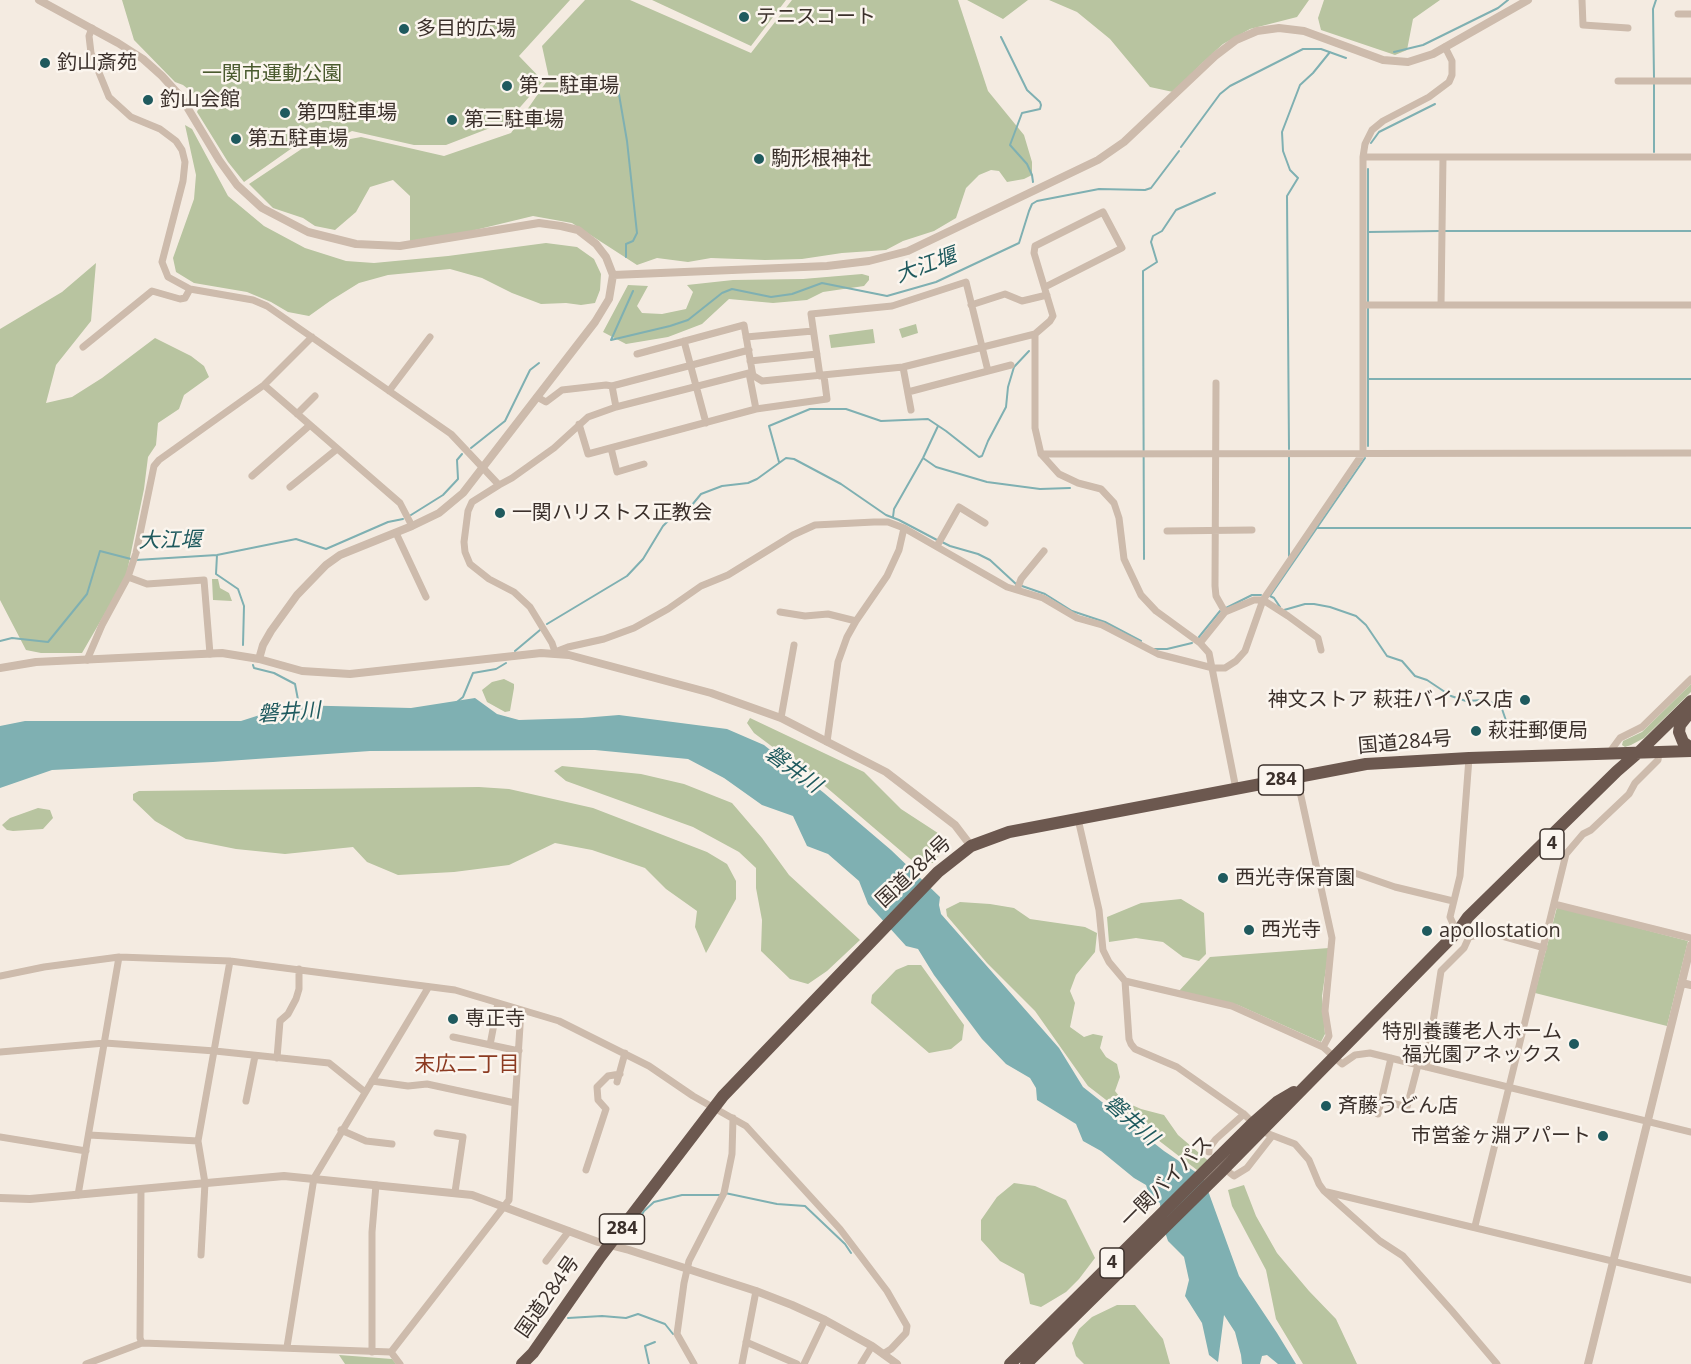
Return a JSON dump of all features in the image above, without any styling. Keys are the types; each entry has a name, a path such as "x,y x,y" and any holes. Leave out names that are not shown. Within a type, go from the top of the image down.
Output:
{"highway":[{"name":"一関バイパス","path":"1010,1364 1258,1126 1306,1086 1334,1056 1464,934 1473,922 1614,783 1639,752 1691,701"},
{"path":"1691,711 1680,724 1679,732 1683,742 1691,750"},
{"name":"国道284号","path":"522,1364 533,1353 610,1245 723,1096 938,872 971,846 1009,832 1366,764 1691,750"},
{"name":"一関バイパス","path":"1026,1364 1218,1165"}],"street":[{"path":"39,0 92,28 142,59 162,76 181,98 237,185 262,208 308,232 356,244 400,246 539,223 561,226 579,230 596,244 606,257 613,276 609,299 595,322 463,493 439,513 340,555 320,570 297,595 271,631 263,645 259,659"},
{"path":"613,276 827,266 869,261 908,251 1098,160 1124,142 1215,56 1236,40 1257,31 1279,28 1304,31 1370,56 1396,62 1421,59 1528,0"},
{"path":"1582,0 1582,25 1628,28"},
{"path":"1678,14 1691,14"},
{"path":"92,28 88,36 91,53 109,96 123,112 160,129 176,141 182,150 185,162 183,181 162,262 168,276 190,289 253,300 267,306 451,434 499,485"},
{"path":"0,668 36,662 210,654 259,659 302,671 350,674 555,652 568,646 604,639 634,628 668,609 701,586 728,575 793,535 815,525 888,522 904,528 1007,586 1042,598 1077,618 1102,625 1158,654 1213,668 1225,668 1245,651 1263,600 1363,453 1365,144 1372,130 1383,121 1429,97 1449,81 1452,75 1452,61 1445,47"},
{"path":"1618,81 1691,81"},
{"path":"1364,157 1691,157"},
{"path":"1441,305 1443,157"},
{"path":"555,652 530,607 514,592 489,579 470,564 464,542 468,511 472,502 546,454 588,417 616,407 751,375 762,381 903,367 1035,334 1053,316 1046,291 1034,253 1035,246 1103,212 1122,248 1046,291 1022,301 1005,294 971,305"},
{"path":"579,424 588,454 756,409 827,399 811,314 892,306 966,282 988,371"},
{"path":"83,347 152,291 180,299 185,298 190,289"},
{"path":"1364,305 1691,305"},
{"path":"637,354 744,325 756,409"},
{"path":"746,337 813,331"},
{"path":"1035,334 1035,428 1041,453 1059,474 1078,483 1101,489 1114,502 1119,518 1124,559 1141,595 1156,611 1209,652 1236,789"},
{"path":"87,660 102,625 128,577 136,553 154,466 159,460 264,385 312,337"},
{"path":"390,391 430,337"},
{"path":"684,341 706,423"},
{"path":"537,397 546,402 562,390 612,386 749,351"},
{"path":"750,361 817,354"},
{"path":"908,392 1011,365"},
{"path":"903,367 912,410"},
{"path":"1216,383 1214,453 1216,596 1225,612"},
{"path":"264,385 400,503 412,526"},
{"path":"612,386 616,407"},
{"path":"297,414 315,396"},
{"path":"252,476 310,425"},
{"path":"611,448 617,472 644,464"},
{"path":"290,487 337,449"},
{"path":"1041,453 1691,453"},
{"path":"937,546 959,507 985,523"},
{"path":"827,742 838,662 847,637 856,621 887,576 899,550 904,528"},
{"path":"1167,531 1252,530"},
{"path":"396,533 426,597"},
{"path":"1017,590 1021,579 1044,551"},
{"path":"128,577 147,584 204,580 210,654"},
{"path":"1200,643 1225,612 1254,600 1263,600 1318,638 1321,650"},
{"path":"780,612 805,616 828,614 856,621"},
{"path":"781,718 794,645"},
{"path":"555,652 711,693 781,718 886,772 955,825 971,846"},
{"path":"1610,753 1620,738 1642,728 1691,679"},
{"path":"1475,1226 1566,854 1582,834 1592,830 1629,794 1635,783 1658,760 1659,752"},
{"path":"1468,758 1460,876 1450,917 1454,926 1464,934 1486,933 1544,948"},
{"path":"1297,778 1332,938 1325,1011 1329,1036 1323,1047"},
{"path":"1078,819 1099,910 1103,950 1109,962 1125,981 1129,1039 1135,1049 1177,1067 1258,1126 1287,1140 1303,1151 1324,1191 1380,1241 1403,1256 1497,1364"},
{"path":"1319,872 1349,871 1395,887 1453,901"},
{"path":"1554,904 1691,938"},
{"path":"1381,1100 1407,1107 1422,1066 1441,971 1464,948 1464,934"},
{"path":"1588,1364 1647,1121 1686,984 1691,945"},
{"path":"78,1195 119,957"},
{"path":"0,976 44,967 119,957 230,961 455,990 559,1021 625,1053 746,1126 840,1229 887,1292 907,1326 906,1333 883,1354"},
{"path":"201,1255 205,1183 198,1141 230,961"},
{"path":"277,1058 280,1021 288,1014 296,999 299,989 299,969"},
{"path":"1125,981 1232,1006 1323,1047 1342,1064 1355,1055 1363,1053 1391,1058 1691,1132"},
{"path":"287,1347 314,1178 428,988"},
{"path":"490,1045 498,1003"},
{"path":"391,1352 509,1200 521,1010"},
{"path":"453,1037 519,1051"},
{"path":"0,1052 105,1043 215,1051 329,1063 365,1092"},
{"path":"617,1082 625,1053"},
{"path":"246,1101 255,1056"},
{"path":"1378,1114 1391,1058"},
{"path":"586,1170 606,1109 598,1100 597,1087 608,1076 620,1074"},
{"path":"372,1081 408,1086 427,1084 515,1103"},
{"path":"694,1364 677,1334 687,1269 724,1193 732,1154 734,1118"},
{"path":"1218,1165 1209,1148 1216,1139 1258,1126"},
{"path":"341,1130 366,1141 392,1144"},
{"path":"437,1133 464,1137 455,1192"},
{"path":"89,1135 198,1141"},
{"path":"0,1137 86,1151"},
{"path":"0,1198 30,1199 284,1176 472,1195 610,1245 756,1291 825,1320 872,1346 897,1364"},
{"path":"372,1352 372,1232 376,1185"},
{"path":"141,1189 142,1343"},
{"path":"1324,1191 1691,1280"},
{"path":"546,1261 569,1231"},
{"path":"742,1364 756,1291"},
{"path":"804,1364 825,1320"},
{"path":"746,1342 796,1364"},
{"path":"86,1364 142,1343 391,1352"},
{"path":"861,1364 872,1346"},
{"path":"391,1352 400,1364"}],"green space":[{"name":"一関市運動公園","path":"122,0 570,0 519,56 543,81 508,121 446,145 414,145 352,131 344,135 302,141 244,182 228,162 197,112 202,100 183,85 175,82 134,40"},
{"path":"585,0 630,0 751,53 792,0 958,0 988,91 1024,135 1032,162 1032,175 1007,182 999,171 991,170 979,175 966,188 956,218 934,231 903,241 886,250 802,259 711,258 688,262 657,258 637,265 572,223 533,216 471,231 410,241 410,196 393,180 370,187 356,212 335,230 315,226 303,218 273,208 249,184 303,148 361,137 444,156 511,133 549,78 542,46"},
{"path":"652,0 786,0 751,46"},
{"path":"967,0 1028,0 1003,19"},
{"path":"1049,0 1309,0 1297,17 1250,29 1223,44 1173,92 1150,87 1110,39 1077,12"},
{"path":"1324,0 1440,0 1413,19 1407,50 1395,55 1321,30 1318,18"},
{"path":"185,125 192,129 228,196 264,226 305,248 346,261 374,263 546,243 577,247 594,259 601,274 600,290 595,303 541,304 482,278 450,269 388,275 359,283 309,316 288,312 247,292 194,283 176,272 173,258 194,199 196,175"},
{"path":"96,263 91,321 56,365 46,403 72,397 102,378 155,338 191,356 204,366 209,377 184,395 179,409 158,423 156,445 148,457 144,489 126,577 82,653 41,653 26,650 0,600 0,329 62,292"},
{"path":"862,274 869,276 864,286 823,292 807,300 773,303 729,299 702,324 668,337 626,344 603,332 628,285 648,286 637,306 642,313 662,314 686,309 693,292 687,285 733,280 803,279"},
{"path":"916,324 918,333 902,338 899,329"},
{"path":"873,329 875,343 831,348 829,335"},
{"path":"212,579 218,579 220,588 229,593 232,601 213,600"},
{"path":"504,679 514,684 510,711 505,712 487,702 482,690 492,682"},
{"path":"1691,684 1691,692 1644,738 1625,747 1622,745 1623,741 1642,732"},
{"path":"750,718 864,772 901,809 944,837 945,848 933,863 915,863 826,787 754,733 747,723"},
{"path":"562,766 641,774 684,784 732,803 789,875 860,940 827,971 808,984 790,979 761,951 762,920 756,888 756,868 739,852 693,827 566,781 554,771"},
{"path":"479,787 509,789 593,808 707,852 727,864 736,881 736,899 706,953 695,927 697,911 666,889 645,868 592,850 555,843 509,865 454,872 398,875 367,862 353,847 285,854 236,849 186,839 155,821 133,800 133,794 139,791"},
{"path":"38,808 50,810 53,818 43,829 13,831 7,830 2,825 10,818"},
{"path":"1181,899 1204,913 1206,954 1199,961 1183,957 1163,942 1136,938 1109,942 1107,917 1141,903"},
{"path":"960,902 1014,908 1030,919 1085,927 1097,933 1095,952 1076,975 1070,991 1075,1003 1070,1027 1084,1037 1093,1034 1103,1036 1100,1048 1106,1057 1117,1064 1120,1077 1115,1091 1123,1101 1164,1115 1178,1135 1212,1164 1197,1170 1088,1086 1035,1011 987,963 947,916 946,909"},
{"path":"1557,907 1688,941 1667,1026 1535,993"},
{"path":"1329,948 1322,996 1325,1034 1321,1042 1238,1005 1179,991 1210,957"},
{"path":"908,965 921,965 964,1025 962,1040 951,1049 929,1053 871,1003 872,995 896,970"},
{"path":"1014,1183 1035,1186 1066,1200 1095,1258 1066,1292 1041,1307 1030,1304 1024,1274 1000,1261 981,1240 981,1220 997,1197"},
{"path":"1244,1185 1256,1216 1277,1253 1336,1319 1357,1364 1303,1364 1276,1319 1266,1270 1232,1206 1228,1190"},
{"path":"1117,1305 1135,1305 1163,1339 1170,1364 1084,1364 1076,1356 1072,1343 1079,1329 1092,1317"},
{"path":"339,1355 392,1359 396,1364 345,1364"}],"water":[{"name":"磐井川","path":"475,698 497,714 519,720 619,715 727,729 764,745 824,793 891,850 940,897 941,914 1059,1048 1083,1087 1164,1151 1203,1177 1239,1276 1296,1364 1278,1364 1267,1355 1262,1356 1260,1364 1242,1364 1235,1332 1224,1315 1218,1362 1209,1355 1202,1323 1185,1296 1189,1280 1184,1257 1168,1241 1161,1220 1160,1203 1150,1197 1146,1185 1101,1151 1083,1141 1076,1124 1037,1100 1036,1088 1030,1078 1006,1064 982,1039 934,975 918,949 906,946 868,904 859,881 828,854 807,846 793,816 762,805 724,778 688,759 595,750 370,751 52,770 0,788 0,726 25,721 241,721 291,705 411,708"}],"waterway":[{"name":"大江堰","path":"1394,52 1423,45 1498,8 1508,0"},
{"path":"1654,78 1653,9 1656,0"},
{"path":"1001,37 1027,90 1041,105 1040,109 1022,113 1010,145 1027,164 1033,182"},
{"name":"大江堰","path":"1181,147 1220,94 1230,86 1303,49 1321,49 1346,58"},
{"path":"1289,449 1287,196 1298,178 1290,170 1283,151 1282,132 1300,85 1330,52"},
{"path":"616,77 627,141 637,233 633,241 626,244 626,257"},
{"path":"1654,84 1654,152"},
{"path":"1371,143 1379,132 1435,104"},
{"name":"大江堰","path":"611,340 688,320 722,293 732,289 771,297 792,294 822,283 887,296 936,282 1019,243 1029,211 1032,204 1037,201 1099,189 1145,190 1151,188 1179,151"},
{"path":"1368,169 1368,446"},
{"path":"1144,559 1143,271 1157,262 1151,242 1153,236 1162,231 1176,210 1215,193"},
{"path":"1368,232 1439,231"},
{"path":"1445,231 1691,231"},
{"path":"611,340 633,291"},
{"path":"779,462 769,426 810,409 846,409 881,421 928,419 979,457 982,456 1006,407 1008,387 1014,367 1029,351"},
{"name":"大江堰","path":"471,448 505,421 530,370 539,363"},
{"path":"1368,379 1691,379"},
{"path":"893,517 894,509 938,426"},
{"name":"大江堰","path":"411,515 443,495 458,479 457,460 462,454"},
{"path":"1289,457 1289,556"},
{"path":"547,624 627,576 643,559 663,526 670,519 687,511 701,494 722,486 748,483 786,458 794,459 841,484 886,515 937,540"},
{"path":"923,458 936,467 987,482 1040,489 1070,488"},
{"path":"1280,607 1270,596 1365,458"},
{"name":"大江堰","path":"136,560 217,555 296,539 326,549 388,522 403,519"},
{"path":"1316,528 1691,528"},
{"path":"942,542 990,560 1016,584"},
{"name":"大江堰","path":"0,641 12,638 48,642 87,594 100,551 131,559"},
{"name":"大江堰","path":"217,555 216,574 238,589 244,606 243,645"},
{"path":"1022,586 1045,594 1072,611 1105,622 1141,641"},
{"path":"1226,608 1252,595 1261,595"},
{"path":"1284,610 1314,604 1356,616 1366,625 1387,656 1402,661 1415,676 1427,680 1451,696 1466,701 1484,700 1498,705 1502,709 1511,735"},
{"path":"1199,637 1220,611"},
{"path":"515,651 540,630"},
{"path":"1154,649 1167,649 1192,643"},
{"path":"457,702 463,697 473,673 496,669 506,663"},
{"name":"大江堰","path":"253,665 254,668 274,673 295,684 299,705"},
{"path":"725,1193 777,1204 805,1206 845,1244 851,1253"},
{"path":"634,1228 644,1211 654,1202 682,1195 720,1195"},
{"path":"568,1318 602,1316 626,1318 638,1314 665,1324 673,1334"},
{"path":"649,1364 645,1346 655,1342"}],"place":[{"name":"テニスコート","path":"744,17"},
{"name":"多目的広場","path":"404,29"},
{"name":"釣山斎苑","path":"45,63"},
{"name":"第二駐車場","path":"507,86"},
{"name":"釣山会館","path":"148,100"},
{"name":"第四駐車場","path":"285,113"},
{"name":"第三駐車場","path":"452,120"},
{"name":"第五駐車場","path":"236,139"},
{"name":"駒形根神社","path":"759,159"},
{"name":"一関ハリストス正教会","path":"500,513"},
{"name":"神文ストア 萩荘バイパス店","path":"1525,700"},
{"name":"萩荘郵便局","path":"1476,731"},
{"name":"西光寺保育園","path":"1223,878"},
{"name":"西光寺","path":"1249,930"},
{"name":"apollostation","path":"1427,931"},
{"name":"専正寺","path":"453,1019"},
{"name":"特別養護老人ホーム 福光園アネックス","path":"1574,1044"},
{"name":"斉藤うどん店","path":"1326,1106"},
{"name":"市営釜ヶ淵アパート","path":"1603,1136"}],"district":[{"name":"末広二丁目","path":"467,1065"}]}
